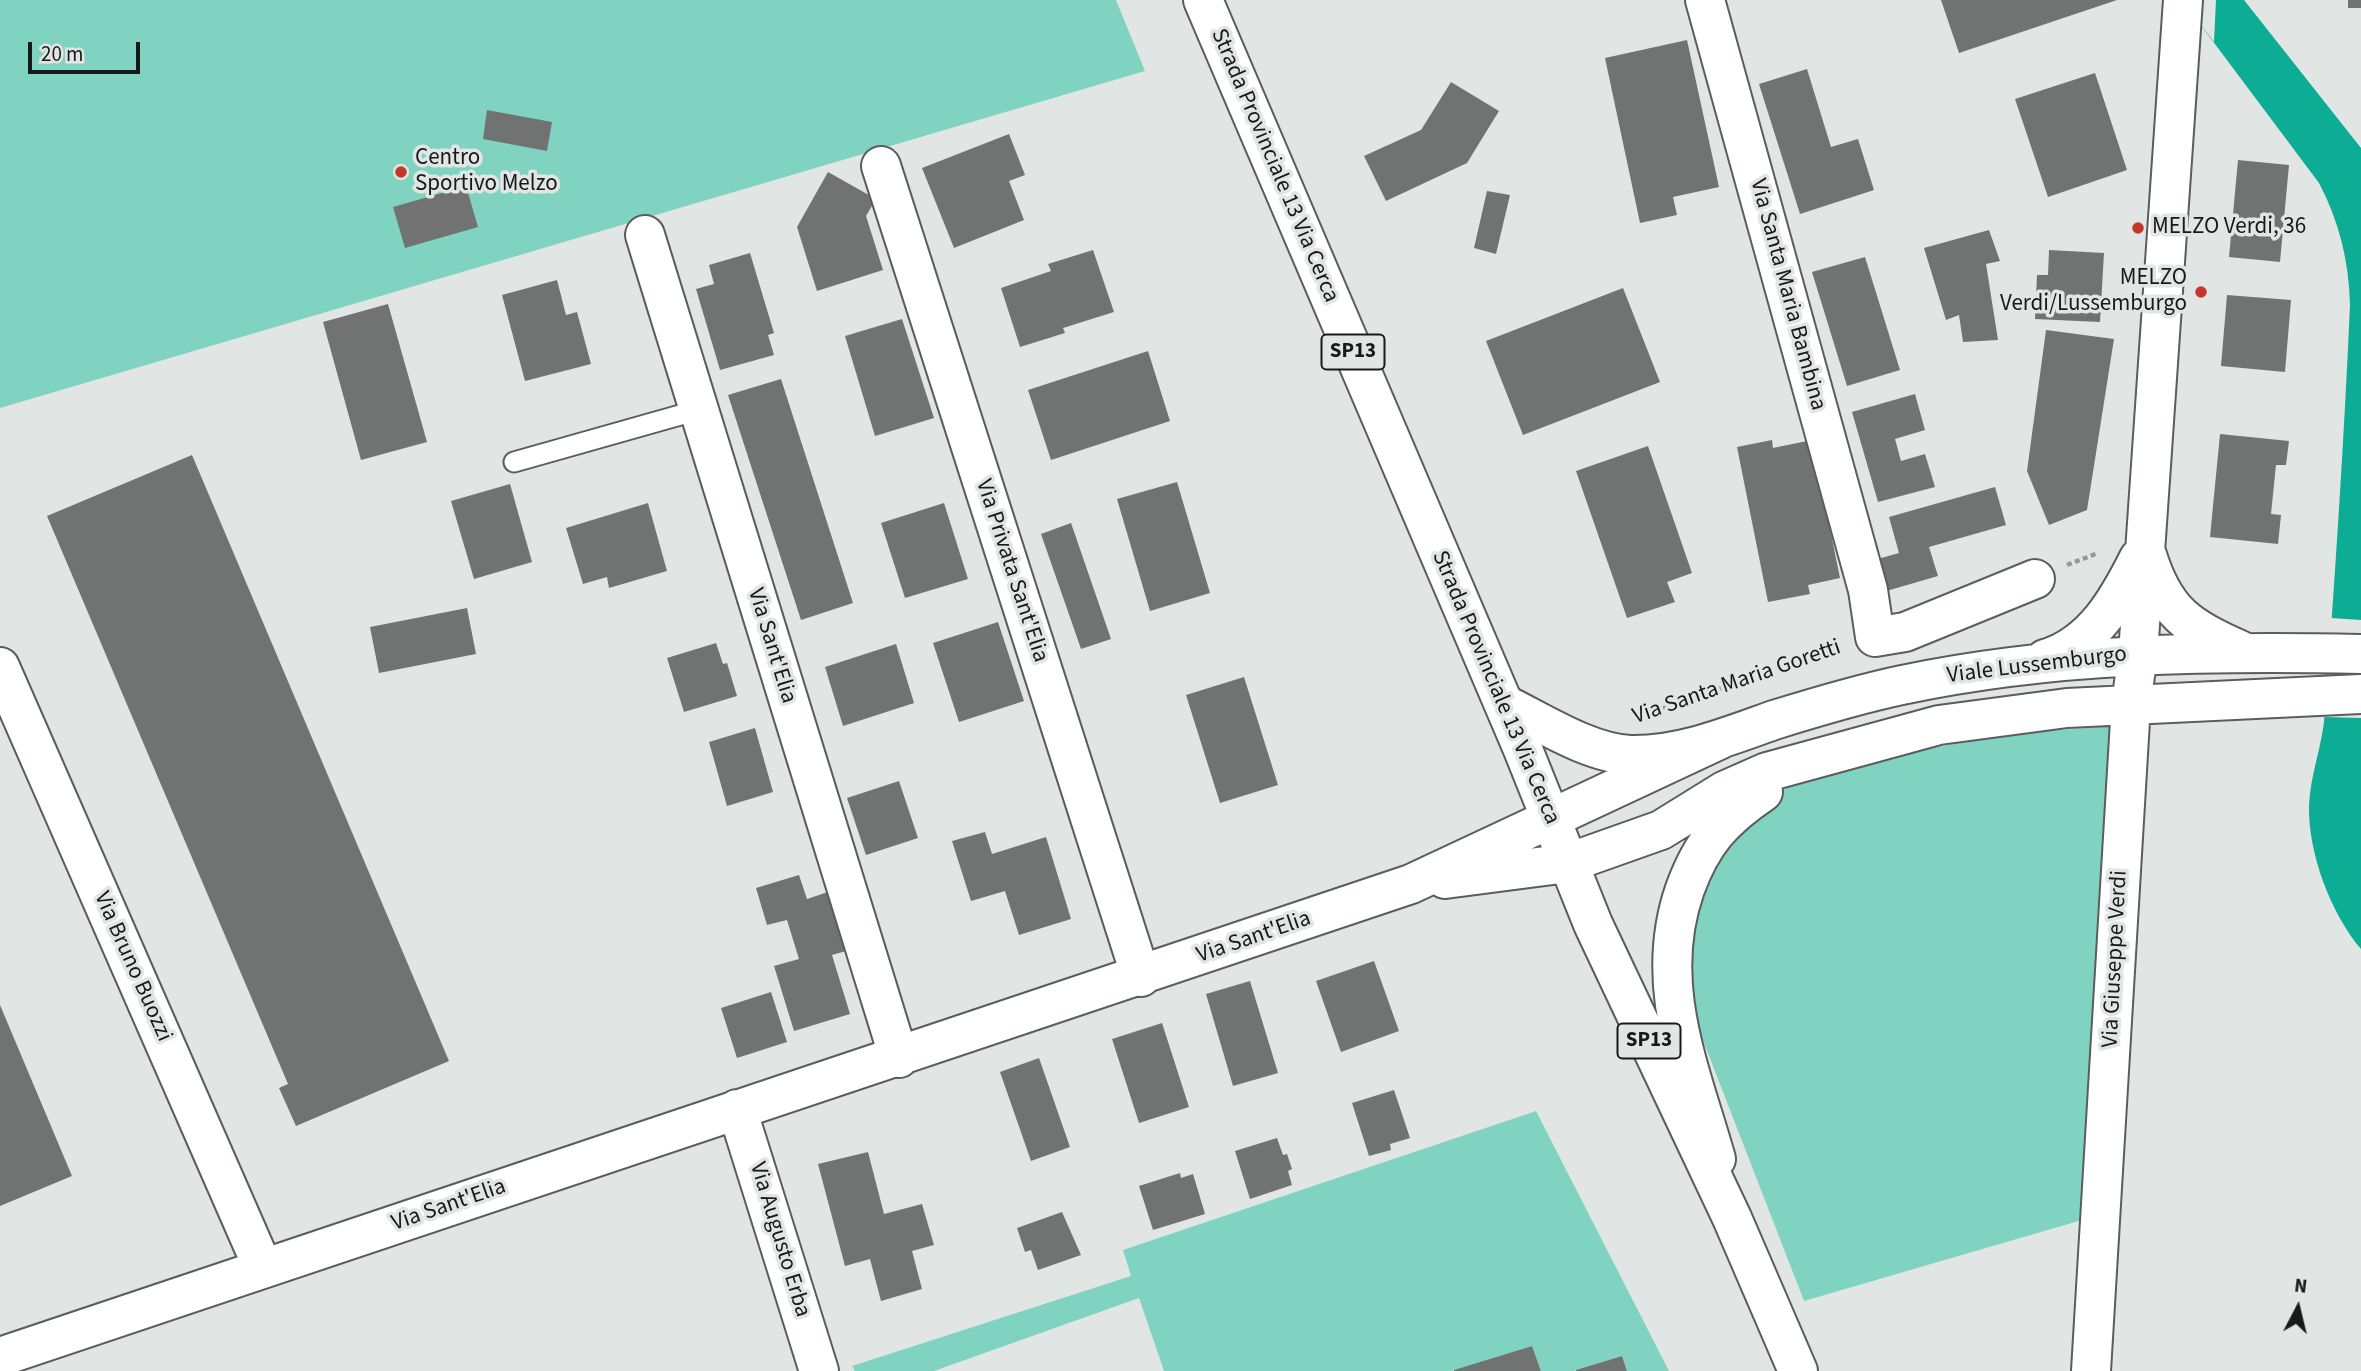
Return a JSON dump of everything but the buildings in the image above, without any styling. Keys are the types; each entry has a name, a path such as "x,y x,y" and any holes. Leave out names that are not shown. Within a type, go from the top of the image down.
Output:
{"street":[{"name":"Strada Provinciale 13 Via Cerca","path":"1203,0 1504,704 1567,863 1732,1218 1798,1371"},
{"name":"Via Santa Maria Bambina","path":"1705,0 1868,590 1875,637"},
{"name":"Via Giuseppe Verdi","path":"2091,1371 2131,704 2138,654 2183,0"},
{"name":"Via Privata Sant'Elia","path":"881,166 1141,977"},
{"name":"Via Sant'Elia","path":"645,234 899,1058"},
{"name":"Via Giuseppe Verdi","path":"2144,547 2161,594 2179,616 2208,636 2248,653"},
{"name":"Via Giuseppe Verdi","path":"2016,667 2060,654 2082,640 2123,589 2144,547"},
{"path":"1875,637 1905,632 2047,574"},
{"name":"Viale Lussemburgo","path":"1504,704 1597,749 1618,754 1660,752 1721,739 1874,691 2016,667 2138,654 2345,654"},
{"name":"Via Bruno Buozzi","path":"0,667 263,1268"},
{"name":"Viale Lussemburgo","path":"1567,863 1661,830 1741,783 1818,757 1939,725 2067,708 2344,694"},
{"name":"Viale Lussemburgo","path":"1549,817 1721,739"},
{"name":"Viale Lussemburgo","path":"1732,1218 1676,1016 1671,975 1672,931 1689,878 1700,856 1731,813 1818,757"},
{"name":"Via Sant'Elia","path":"0,1357 737,1109 1141,977 1410,884 1549,817"},
{"name":"Via Sant'Elia","path":"1410,884 1567,863"},
{"name":"Via Augusto Erba","path":"737,1109 819,1371"}],"lane":[{"path":"514,462 698,410"}],"path":[{"path":"2047,574 2102,551"},
{"name":"Via Santa Maria Goretti","path":"1639,717 1833,648 1875,637"}],"shaded area":[{"name":"Centro Sportivo Melzo","path":"0,0 1116,0 1145,71 0,408"},
{"path":"2182,0 2244,0 2361,148 2361,949 2340,918 2323,882 2312,843 2309,806 2324,724 2336,560 2350,305 2345,257 2332,212 2319,183"},
{"path":"2110,726 2082,1220 1804,1301 1699,1030 1688,994 1695,883 1772,795 1799,783 1933,748 1999,735"},
{"path":"1536,1111 1669,1371 1627,1371 1622,1356 1574,1371 1541,1371 1532,1346 1452,1371 1164,1371 1139,1298 934,1371 855,1371 852,1366 1131,1276 1123,1250"}],"pier":[{"path":"2182,0 2216,0 2214,42"},
{"path":"2331,618 2361,620 2361,718 2325,717"}],"place":[{"name":"Centro Sportivo Melzo","path":"401,172"},
{"name":"MELZO Verdi, 36","path":"2138,228"},
{"name":"MELZO Verdi/Lussemburgo","path":"2201,292"}]}
